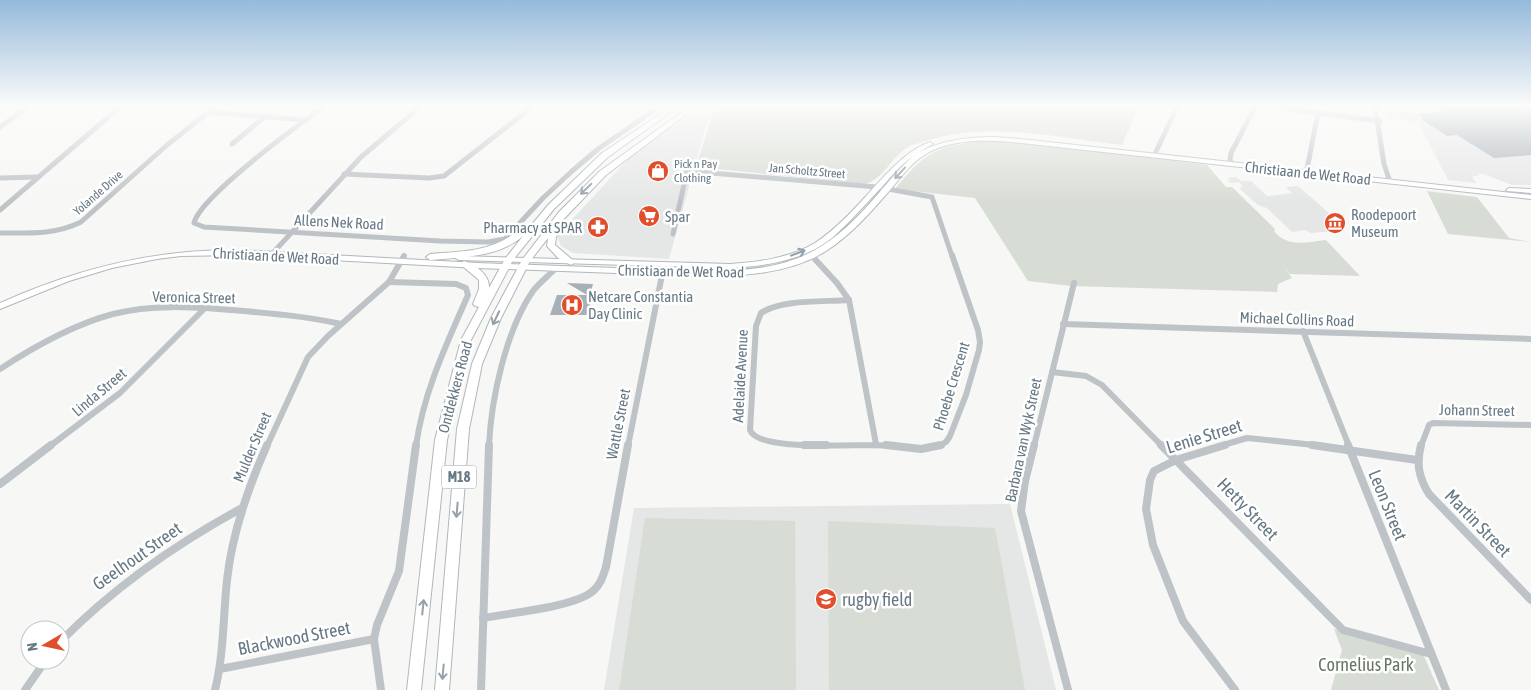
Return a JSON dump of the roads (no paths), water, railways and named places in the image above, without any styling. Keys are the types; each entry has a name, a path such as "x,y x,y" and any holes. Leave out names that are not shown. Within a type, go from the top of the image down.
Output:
{"main road":[{"name":"Ontdekkers Road","path":"414,690 441,440 466,340 507,263 546,212 584,173 628,139"},
{"name":"Ontdekkers Road","path":"442,690 463,429 477,364 496,318 524,264 570,206 603,173 648,139"},
{"name":"Christiaan de Wet Road","path":"402,259 430,257 524,264 555,269 745,266 781,259 800,252 827,238 912,152 931,144 952,139"},
{"name":"Christiaan de Wet Road","path":"524,264 571,262 720,273 755,271 787,265 812,256 843,236 916,157 938,147 965,141 1003,139"},
{"name":"Christiaan de Wet Road","path":"1009,139 1231,162 1531,197"},
{"name":"Christiaan de Wet Road","path":"1035,139 1154,154"},
{"path":"430,257 490,250 508,244 521,234 560,192 584,173"},
{"name":"Christiaan de Wet Road","path":"1390,180 1531,191"},
{"path":"570,206 550,241 556,252 571,262"},
{"name":"Christiaan de Wet Road","path":"0,304 85,273 144,259 206,252 273,252 464,264 507,263"},
{"path":"464,264 481,274 485,283 483,293 470,319 466,340"}],"street":[{"path":"0,210 82,139"},
{"name":"Yolande Drive","path":"0,233 56,232 72,228 174,139"},
{"path":"232,144 238,139"},
{"name":"Allens Nek Road","path":"280,139 239,171 202,209 194,223 204,227 472,242"},
{"path":"273,252 344,174 382,139"},
{"path":"344,174 429,178 444,176 491,139"},
{"path":"472,242 496,241 508,237 543,198 598,149 612,139"},
{"path":"1154,154 1161,139"},
{"path":"1231,162 1231,153 1238,139"},
{"path":"1309,171 1314,139"},
{"path":"1382,139 1384,163 1390,180"},
{"name":"Jan Scholtz Street","path":"673,234 687,171 925,194"},
{"path":"0,178 36,178"},
{"name":"Phoebe Crescent","path":"876,444 922,448 940,446 948,441 954,430 980,350 978,330 933,198 925,194"},
{"path":"812,256 841,287 849,300 876,444"},
{"name":"Mulder Street","path":"215,690 220,669 227,579 233,541 242,508 261,459 308,357 341,324 389,282 402,259"},
{"name":"Wattle Street","path":"483,618 574,601 598,587 606,567 618,495 663,268"},
{"path":"481,690 488,434 504,357 522,309 534,289 555,269"},
{"name":"Ontdekkers Road","path":"381,690 374,639 400,571 417,438 428,396 441,358 468,295 466,288 456,284 389,282"},
{"name":"Barbara van Wyk Street","path":"1068,690 1021,511 1025,481 1074,282"},
{"name":"Adelaide Avenue","path":"849,300 778,306 764,310 760,314 756,326 750,430 758,440 790,444 876,444"},
{"name":"Veronica Street","path":"0,369 41,343 66,330 96,319 155,307 205,308 290,314 341,324"},
{"name":"Linda Street","path":"0,484 120,393 205,308"},
{"name":"Michael Collins Road","path":"1063,324 1531,339"},
{"name":"Leon Street","path":"1303,331 1430,654 1446,690"},
{"name":"Hetty Street","path":"1052,372 1086,376 1098,381 1343,630 1430,654"},
{"name":"Johann Street","path":"1417,460 1429,425 1434,423 1531,425"},
{"name":"Lenie Street","path":"1234,690 1183,621 1153,545 1148,528 1146,509 1152,475 1158,468 1176,460 1247,438 1350,449 1417,460"},
{"name":"Martin Street","path":"1417,460 1419,476 1429,494 1531,600"},
{"name":"Geelhout Street","path":"70,632 102,599 129,578 190,538 242,508"},
{"name":"Blackwood Street","path":"220,669 374,639"},
{"path":"25,690 39,670"}],"place":[{"name":"Pick n Pay Clothing","path":"658,171"},
{"name":"Spar","path":"649,216"},
{"name":"Roodepoort Museum","path":"1335,223"},
{"name":"Pharmacy at SPAR","path":"598,227"},
{"name":"Netcare Constantia Day Clinic","path":"572,305"},
{"name":"rugby field","path":"826,599"}],"park label":[{"name":"Cornelius Park","path":"1366,664"}]}
